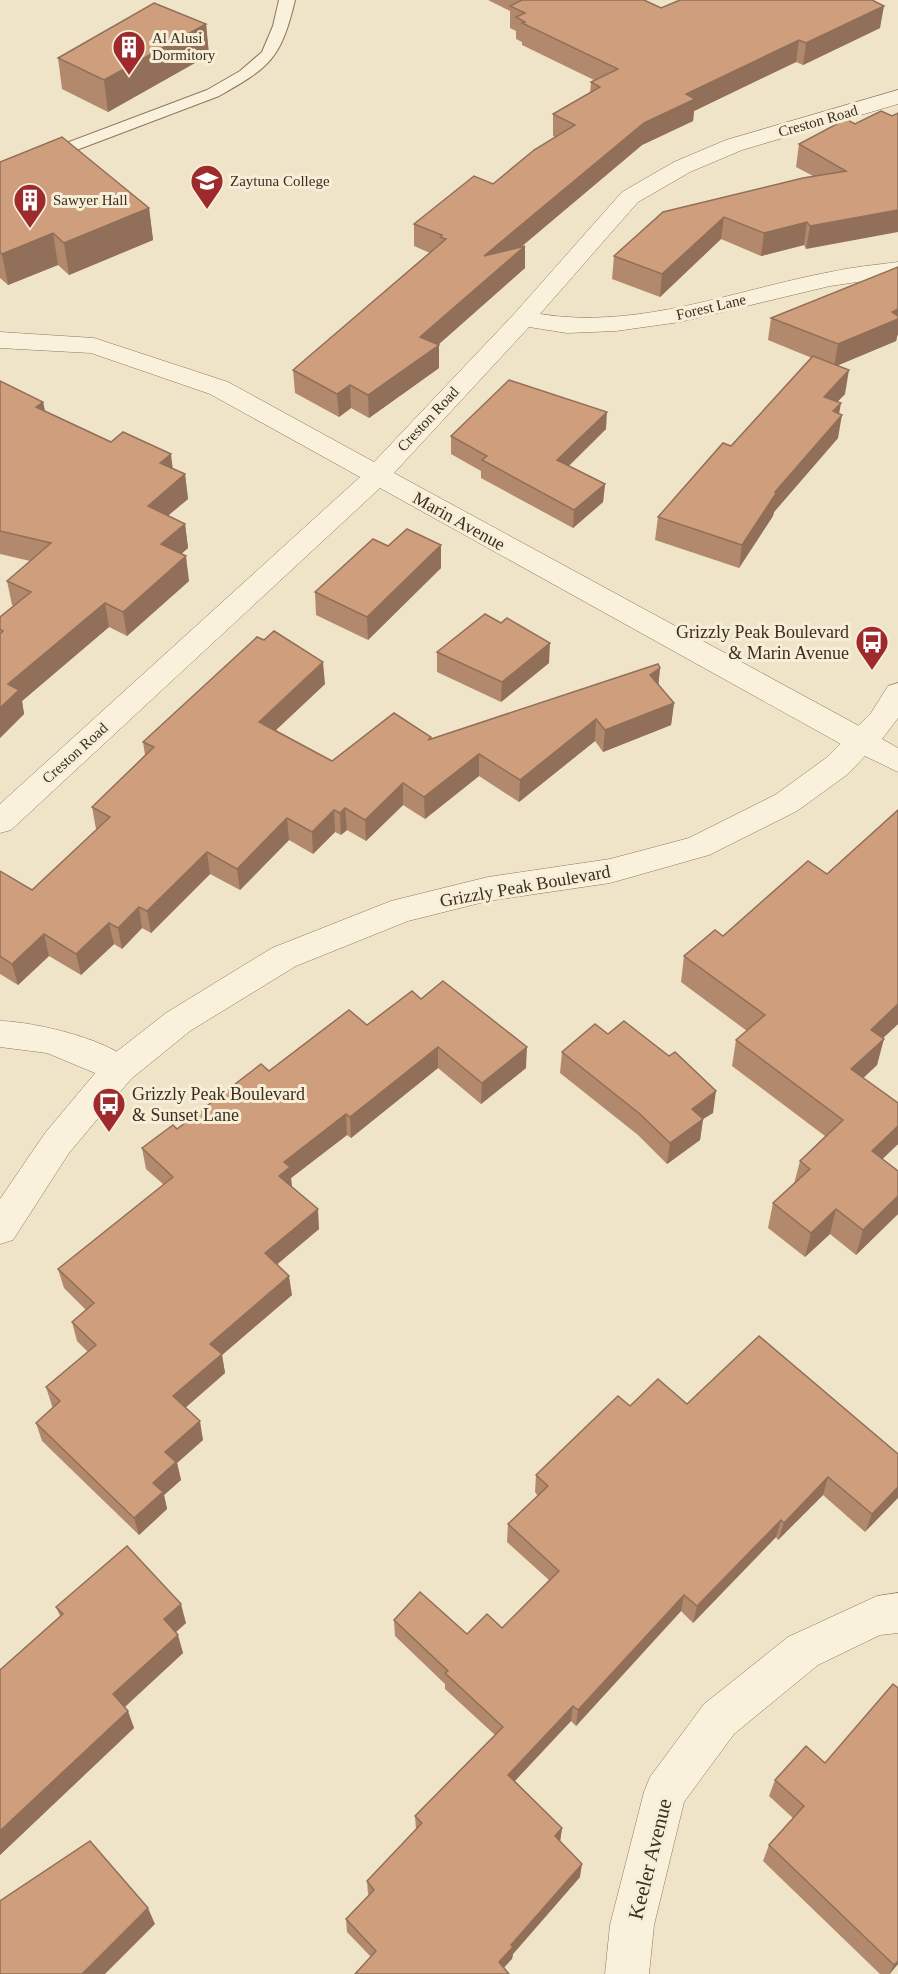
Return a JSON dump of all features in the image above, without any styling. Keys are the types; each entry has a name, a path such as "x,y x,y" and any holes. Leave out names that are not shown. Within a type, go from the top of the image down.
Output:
{"street":[{"name":"Creston Road","path":"0,822 376,476 523,319 630,197 682,167 734,145 898,97"},
{"name":"Forest Lane","path":"523,319 567,326 616,324 680,315 830,279 898,269"},
{"name":"Marin Avenue","path":"0,340 94,346 219,388 898,761"},
{"name":"Grizzly Peak Boulevard","path":"0,1229 57,1143 119,1069 178,1022 284,957 402,910 488,889 610,871 698,847 786,803 837,766 882,720 898,693"},
{"path":"0,1034 13,1033 64,1043 119,1069"},
{"name":"Keeler Avenue","path":"627,1974 632,1925 665,1792 719,1719 803,1651 877,1616 898,1613"}],"lane":[{"path":"0,174 213,93 246,74 269,54 281,26 287,0"}],"building":[{"path":"522,0 644,0 661,8 680,0 872,0 884,6 806,43 799,40 686,94 695,99 644,123 484,256 525,246 420,337 439,345 368,395 350,385 337,394 293,370 446,239 440,237 442,235 414,224 474,176 493,184 534,150 575,125 553,114 600,87 591,82 618,69 522,23 525,22 516,17 525,13 510,6"},
{"path":"154,3 206,24 104,80 58,58"},
{"path":"881,111 892,116 898,113 898,210 810,226 807,222 764,233 724,217 662,274 614,256 663,212 803,178 846,171 799,144 846,119 855,124"},
{"path":"62,137 149,208 64,243 53,233 2,254 0,252 0,162"},
{"path":"898,267 898,309 892,312 898,316 898,319 838,344 771,318"},
{"path":"813,356 849,370 824,397 841,403 833,411 842,415 775,492 777,492 742,545 658,517 723,443 731,446"},
{"path":"509,380 607,412 557,460 605,484 574,510 482,460 487,456 451,436"},
{"path":"0,381 43,402 36,407 111,442 123,432 171,454 160,463 185,474 148,506 185,524 161,544 186,556 123,612 105,603 8,684 19,690 0,708 0,634 3,631 0,629 0,617 31,592 7,581 51,543 0,531"},
{"path":"407,529 441,545 367,617 315,592 373,539 388,546"},
{"path":"485,614 501,623 507,618 550,643 502,682 437,652"},
{"path":"274,631 323,662 259,722 332,761 394,713 431,737 428,740 658,664 660,668 650,675 674,703 605,730 596,719 520,780 479,754 424,797 403,783 365,820 345,808 340,813 334,810 312,832 287,818 237,869 207,852 147,911 139,907 118,928 109,923 76,954 44,934 12,964 0,956 0,871 32,890 110,817 92,807 154,747 143,742 257,637 264,640"},
{"path":"898,810 898,1004 871,1030 884,1039 851,1069 898,1103 898,1126 872,1151 898,1171 898,1196 863,1230 836,1209 811,1233 773,1203 810,1169 800,1161 843,1120 736,1040 765,1015 684,956 715,930 723,936 808,861 827,874"},
{"path":"443,981 527,1047 482,1083 438,1047 350,1117 346,1114 284,1162 290,1167 279,1176 318,1209 265,1253 289,1276 210,1344 222,1354 173,1396 200,1421 165,1452 176,1462 153,1483 163,1492 134,1518 36,1423 60,1401 46,1387 96,1345 72,1322 94,1303 58,1269 173,1177 142,1148 173,1125 177,1129 261,1064 269,1071 349,1010 367,1025 412,991 421,999"},
{"path":"624,1021 669,1056 675,1052 716,1091 692,1109 703,1119 670,1143 640,1114 562,1052 595,1024 608,1034"},
{"path":"759,1336 898,1454 898,1487 872,1514 828,1477 784,1523 781,1520 697,1606 684,1595 578,1710 573,1706 508,1775 562,1828 555,1836 582,1864 511,1945 513,1947 499,1962 509,1974 355,1974 376,1951 346,1919 374,1890 367,1881 422,1823 415,1816 503,1727 445,1673 448,1671 394,1620 420,1592 467,1634 487,1614 502,1628 559,1571 508,1524 548,1486 536,1475 618,1396 630,1406 658,1379 687,1404"},
{"path":"127,1546 181,1604 164,1619 178,1635 113,1694 128,1711 0,1831 0,1670 63,1614 56,1607"},
{"path":"893,1684 898,1688 898,1961 894,1965 769,1845 804,1806 775,1780 806,1746 825,1763"},
{"path":"90,1841 148,1908 82,1974 0,1974 0,1901"}],"place":[{"name":"Al Alusi Dormitory","path":"129,76"},
{"name":"Zaytuna College","path":"207,210"},
{"name":"Sawyer Hall","path":"30,229"},
{"name":"Grizzly Peak Boulevard & Marin Avenue","path":"872,671"},
{"name":"Grizzly Peak Boulevard & Sunset Lane","path":"109,1133"}]}
